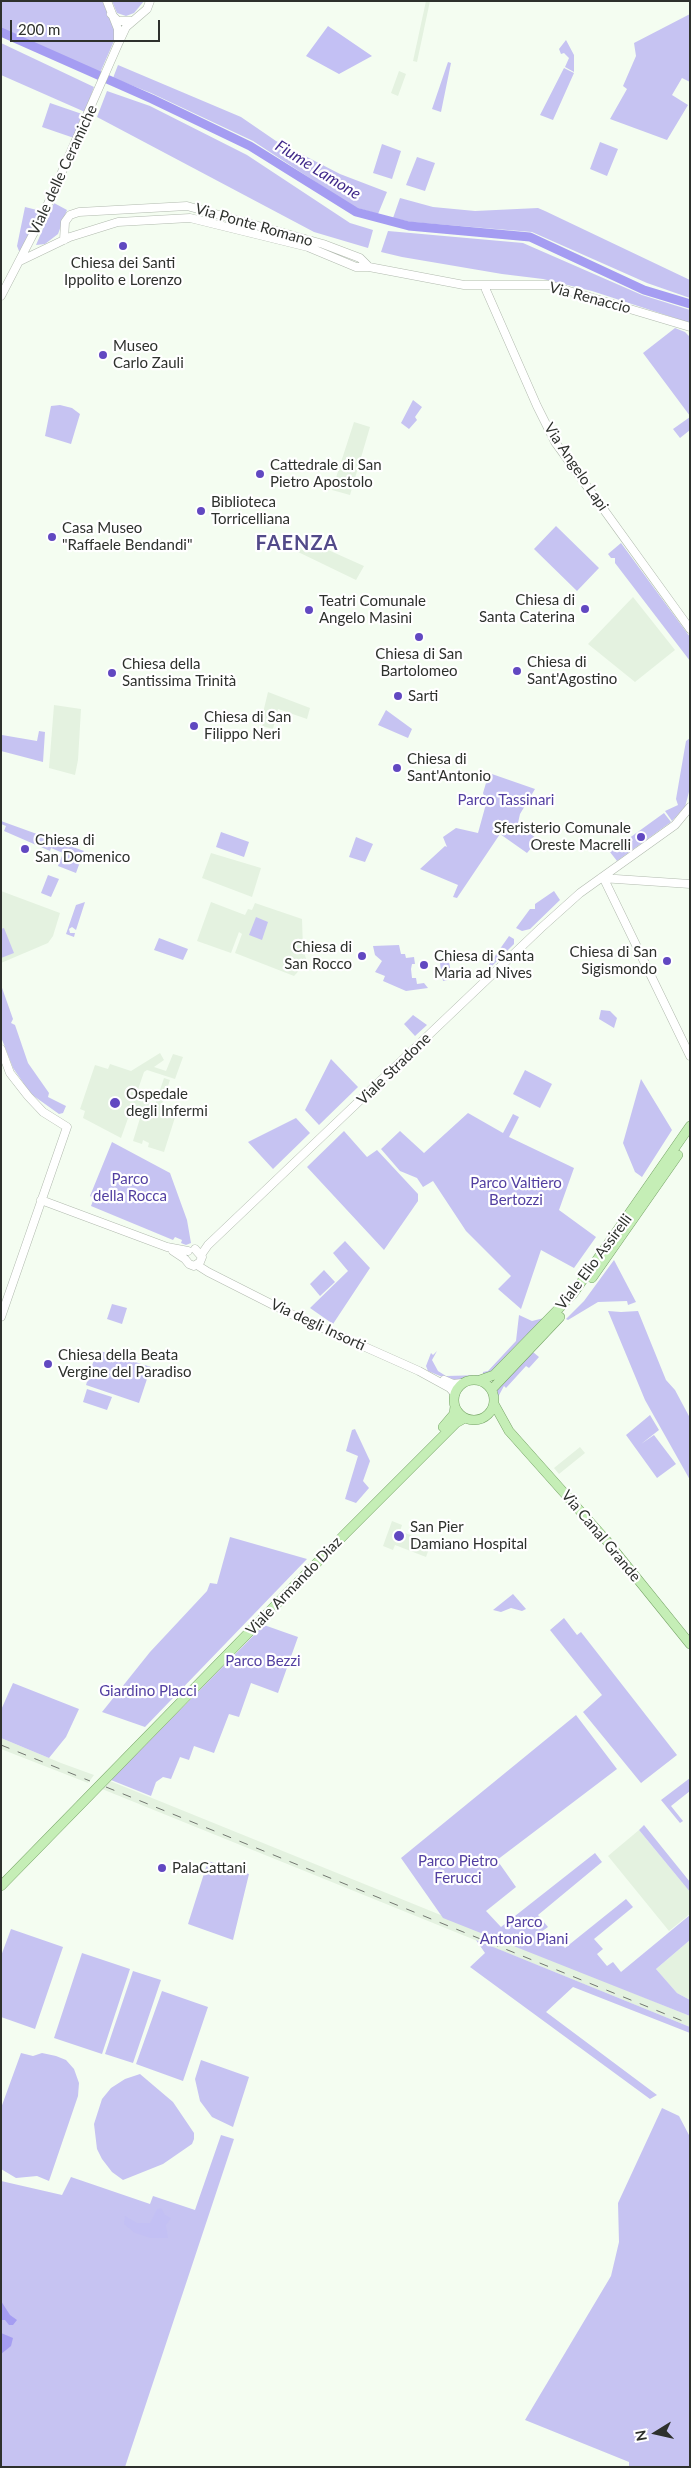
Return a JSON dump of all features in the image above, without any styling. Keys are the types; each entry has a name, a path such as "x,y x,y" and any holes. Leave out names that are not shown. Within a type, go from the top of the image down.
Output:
{"main road":[{"name":"Viale Elio Assirelli","path":"480,1380 494,1375 573,1294 690,1126"},
{"name":"Viale Elio Assirelli","path":"492,1389 551,1327 596,1273 690,1137"},
{"path":"474,1379 480,1380 492,1389 494,1404 487,1416 478,1420 465,1418 455,1406 455,1394 462,1383 474,1379"},
{"name":"Via Canal Grande","path":"494,1404 509,1431"},
{"name":"Viale Armando Diaz","path":"1,1886 450,1420 455,1406"},
{"name":"Via Canal Grande","path":"487,1416 494,1417 509,1431 611,1546 690,1644"},
{"name":"Viale Armando Diaz","path":"1,1878 345,1531 456,1423 465,1418"}],"street":[{"path":"107,1 118,29 118,42"},
{"name":"Viale delle Ceramiche","path":"1,296 20,260 92,107 118,42 126,27 147,9 150,1"},
{"path":"111,14 118,21 133,21"},
{"name":"Via Ponte Romano","path":"67,239 65,222 70,215 78,212 187,206 267,228 360,258 369,267"},
{"path":"20,260 67,239 118,222 190,218 308,248 356,267 360,258"},
{"name":"Via Renaccio","path":"356,267 369,267 485,288 521,284 549,285 690,327"},
{"name":"Via Angelo Lapi","path":"485,288 555,442 690,629"},
{"path":"602,877 675,825 690,807"},
{"path":"623,861 623,870 627,878"},
{"path":"602,877 690,884"},
{"path":"602,877 690,1056"},
{"name":"Viale Stradone","path":"195,1256 589,883 602,877"},
{"path":"1,1049 10,1074 28,1096 42,1112 67,1127 1,1321"},
{"path":"42,1200 195,1256"},
{"name":"Via degli Insorti","path":"195,1256 208,1272 291,1314 428,1376 450,1388 455,1394"},
{"name":"Via degli Insorti","path":"428,1376 453,1384 462,1383"}],"shaded area":[{"path":"426,1 430,1 417,62 413,61"},
{"path":"328,26 372,56 339,74 306,56"},
{"path":"399,71 406,74 398,96 391,93"},
{"path":"354,422 370,427 350,495 332,490"},
{"path":"299,537 364,566 356,580 294,550"},
{"path":"633,597 675,650 635,682 588,644"},
{"path":"268,692 310,708 307,719 278,709 273,729 262,726 265,718 262,717"},
{"path":"54,705 81,709 78,760 75,775 49,768"},
{"path":"211,853 261,868 252,897 202,878"},
{"path":"1,891 60,913 53,936 48,943 1,963"},
{"path":"211,902 245,915 248,909 252,910 255,903 302,919 303,949 307,962 294,976 235,953 242,934 239,932 231,953 197,941"},
{"name":"Ospedale degli Infermi","path":"160,1053 164,1060 154,1067 166,1071 173,1054 183,1057 175,1079 147,1070 144,1072 135,1098 155,1105 164,1078 170,1080 161,1107 168,1109 169,1105 178,1108 164,1152 148,1147 149,1143 143,1140 142,1144 133,1141 141,1115 146,1117 147,1112 144,1111 143,1114 132,1107 121,1138 83,1118 85,1111 80,1109 95,1065 108,1069 110,1064 131,1071"},
{"path":"580,1447 585,1453 559,1474 554,1468"},
{"name":"San Pier Damiano Hospital","path":"392,1521 402,1525 400,1531 431,1543 426,1557 395,1545 393,1550 383,1546"},
{"path":"1,1738 94,1775 88,1783 1,1749"},
{"path":"110,1781 690,2016 690,2027 102,1789"},
{"path":"639,1830 690,1892 690,1914 669,1931 608,1856"},
{"path":"690,1940 690,2000 677,1993 656,1969"},
{"path":"161,2208 165,2215 171,2218 166,2225 168,2238 150,2238 135,2233 124,2224 125,2216 137,2223 150,2223 157,2209"},
{"path":"1,2301 10,2315 17,2320 13,2325 9,2325 5,2320 1,2320"},
{"path":"1,2333 13,2338 11,2346 1,2354"}],"green space":[{"path":"1,1 103,1 115,30 114,41 100,73 1,32"},
{"path":"112,1 144,1 134,13 126,16 117,13"},
{"path":"690,14 690,82 682,78 672,95 688,105 667,140 610,119 627,89 623,86 636,56 634,43"},
{"path":"566,40 574,55 574,72 565,67 569,58 564,53 561,54 559,49"},
{"path":"1,43 94,87 85,112 1,75"},
{"path":"448,62 451,63 441,112 432,109"},
{"path":"118,65 241,117 276,141 340,174 387,192 378,214 354,207 253,141 151,93 113,78"},
{"path":"564,68 574,73 553,120 540,115"},
{"path":"107,91 150,106 247,155 350,223 373,230 368,248 314,232 97,117"},
{"path":"50,103 82,114 74,138 42,127"},
{"path":"600,142 618,149 607,176 590,169"},
{"path":"382,144 401,151 392,179 373,173"},
{"path":"417,157 435,163 425,191 406,185"},
{"path":"400,198 433,207 475,211 538,208 690,280 690,298 647,283 532,232 411,222 393,218"},
{"path":"54,203 67,210 58,234 45,244 36,245"},
{"path":"25,207 41,211 23,250 19,251 17,246"},
{"path":"388,231 523,243 642,295 690,310 690,323 592,291 543,279 502,274 381,252"},
{"path":"675,328 685,332 690,337 690,416 643,353"},
{"path":"413,400 422,407 415,417 417,420 409,429 401,423"},
{"path":"60,405 72,408 80,414 71,444 45,436 51,406"},
{"path":"690,417 690,430 680,438 673,429"},
{"path":"556,526 599,568 577,591 534,549"},
{"path":"621,543 690,637 690,661 615,563 615,558 611,558 608,554"},
{"path":"386,710 412,729 408,738 378,725"},
{"path":"39,731 45,732 43,762 1,751 2,735 37,741"},
{"path":"690,738 690,788 685,807 672,821 665,811 678,805 676,799 686,741"},
{"name":"Parco Tassinari","path":"489,773 535,789 520,814 518,823 538,840 527,853 500,834 457,898 453,897 458,885 420,869 445,846 447,847 443,837 456,828 478,833 486,804 483,793"},
{"name":"Sferisterio Comunale Oreste Macrelli","path":"664,813 671,822 617,861 610,852"},
{"path":"1,821 84,851 76,873 58,866 63,853 51,848 50,851 4,831 6,826 1,824"},
{"path":"221,832 249,842 244,857 216,847"},
{"path":"356,837 373,844 365,862 349,857"},
{"path":"48,875 59,879 51,897 41,893"},
{"path":"554,891 560,900 530,929 522,931 516,928 530,909 535,909 535,904"},
{"path":"85,902 76,930 72,927 69,929 70,933 75,933 74,937 66,934 76,905"},
{"path":"256,917 268,922 262,940 249,935"},
{"path":"4,928 14,953 1,958 1,929"},
{"path":"509,936 514,939 514,944 489,969 488,966"},
{"path":"159,938 188,949 183,960 154,950"},
{"path":"399,945 401,954 405,954 406,958 414,957 415,964 412,964 411,969 412,978 416,978 417,984 424,983 428,988 406,991 383,981 385,976 375,972 382,961 375,955 373,946"},
{"path":"448,956 452,979 443,981 439,958"},
{"path":"1,985 13,1019 11,1023 15,1025 28,1063 49,1093 48,1097 66,1106 63,1113 59,1114 31,1094 13,1068 1,1037"},
{"path":"601,1010 610,1011 617,1018 614,1028 599,1019"},
{"path":"413,1015 427,1025 415,1036 404,1024"},
{"path":"331,1059 358,1087 319,1125 305,1110"},
{"path":"525,1070 552,1084 540,1108 513,1094"},
{"path":"641,1079 672,1130 642,1177 635,1172 623,1143"},
{"name":"Parco Valtiero Bertozzi","path":"468,1113 503,1133 513,1114 519,1117 509,1137 574,1168 559,1210 596,1237 574,1268 541,1250 521,1309 498,1289 511,1276 466,1231 433,1181 423,1187 417,1178 400,1171 381,1149 400,1131 424,1153"},
{"path":"296,1118 310,1133 273,1169 248,1142"},
{"path":"344,1131 367,1157 377,1150 418,1194 418,1201 384,1250 307,1167"},
{"name":"Parco della Rocca","path":"112,1142 170,1173 187,1220 191,1243 186,1245 181,1243 182,1240 175,1237 173,1240 91,1206 94,1198 90,1196"},
{"path":"345,1241 370,1268 333,1324 310,1308 348,1271 333,1253"},
{"path":"614,1260 636,1302 628,1305 627,1301 598,1302 568,1320 566,1319 584,1301"},
{"path":"324,1270 335,1282 320,1296 310,1284"},
{"path":"112,1304 127,1308 122,1324 107,1319"},
{"path":"608,1311 638,1311 666,1380 675,1390 690,1418 690,1480 645,1400"},
{"path":"519,1315 532,1321 548,1317 490,1376 469,1377 452,1381 428,1371 426,1366 431,1353 433,1355 437,1351 432,1360 438,1371 446,1376 483,1375 483,1372 488,1371 516,1341"},
{"path":"97,1350 151,1367 139,1403 86,1385"},
{"path":"533,1352 539,1357 529,1368 526,1366 506,1388 504,1386 498,1397 497,1390"},
{"path":"87,1389 112,1397 107,1410 83,1402"},
{"path":"650,1415 659,1430 641,1444 654,1435 676,1464 657,1478 626,1435"},
{"path":"355,1429 370,1461 363,1481 369,1488 356,1503 345,1499 358,1456 346,1451 352,1430"},
{"name":"Giardino Placci","path":"230,1537 307,1559 145,1727 102,1712 150,1652 207,1591 210,1583 217,1584"},
{"path":"513,1594 526,1609 522,1611 511,1608 501,1612 493,1610"},
{"path":"564,1618 577,1635 581,1632 677,1755 641,1783 583,1712 602,1695 550,1630"},
{"name":"Parco Bezzi","path":"264,1625 298,1637 278,1693 251,1683 239,1717 229,1714 214,1753 194,1746 189,1760 180,1757 171,1779 163,1777 156,1782 151,1796 111,1780"},
{"path":"13,1683 79,1709 66,1737 49,1758 1,1738 1,1710"},
{"name":"Parco Pietro Ferucci","path":"576,1715 617,1769 497,1860 516,1887 486,1911 501,1927 595,1853 602,1862 538,1915 548,1927 541,1932 550,1943 556,1938 565,1948 626,1899 633,1907 594,1939 603,1949 597,1954 607,1966 613,1962 621,1972 690,1915 690,1940 656,1969 677,1993 690,2000 690,2016 443,1918 401,1858"},
{"path":"690,1778 690,1791 671,1806 683,1821 680,1823 661,1800"},
{"path":"644,1825 690,1882 690,1892 639,1830"},
{"path":"208,1861 249,1874 233,1940 188,1924"},
{"path":"11,1929 63,1947 35,2029 1,2017 1,1956"},
{"path":"476,1940 690,2027 690,2033 573,1987 546,2012 657,2095 650,2099 470,1967 485,1953"},
{"path":"82,1953 130,1969 102,2054 54,2038"},
{"path":"133,1971 161,1980 133,2063 105,2054"},
{"path":"162,1991 208,2007 183,2081 136,2064"},
{"path":"21,2053 33,2056 42,2053 66,2060 74,2069 79,2083 78,2096 49,2181 37,2176 16,2178 1,2169 1,2108"},
{"path":"201,2060 249,2077 233,2127 212,2117 200,2101 195,2079"},
{"path":"140,2074 173,2102 194,2133 194,2139 192,2144 163,2164 123,2180 112,2172 102,2159 97,2149 94,2124 102,2099 111,2088 125,2079"},
{"path":"662,2108 679,2116 690,2137 690,2467 629,2467 629,2462 525,2420 611,2276 619,2242 618,2203"},
{"path":"221,2135 234,2139 125,2467 1,2467 1,2181 62,2195 71,2177 150,2204 153,2196 195,2210"}],"waterway":[{"name":"Fiume Lamone","path":"1,32 152,99 250,146 356,212 409,226 530,237 644,290 690,304"}],"railway":[{"path":"1,1745 90,1781"},
{"path":"106,1787 690,2024"}],"place":[{"name":"Chiesa dei Santi Ippolito e Lorenzo","path":"123,246"},
{"name":"Museo Carlo Zauli","path":"103,355"},
{"name":"Cattedrale di San Pietro Apostolo","path":"260,474"},
{"name":"Biblioteca Torricelliana","path":"201,511"},
{"name":"Casa Museo \"Raffaele Bendandi\"","path":"52,537"},
{"name":"Chiesa di Santa Caterina","path":"585,609"},
{"name":"Teatri Comunale Angelo Masini","path":"309,610"},
{"name":"Chiesa di San Bartolomeo","path":"419,637"},
{"name":"Chiesa di Sant'Agostino","path":"517,671"},
{"name":"Chiesa della Santissima Trinità","path":"112,673"},
{"name":"Sarti","path":"398,696"},
{"name":"Chiesa di San Filippo Neri","path":"194,726"},
{"name":"Chiesa di Sant'Antonio","path":"397,768"},
{"name":"Sferisterio Comunale Oreste Macrelli","path":"641,837"},
{"name":"Chiesa di San Domenico","path":"25,849"},
{"name":"Chiesa di San Rocco","path":"362,956"},
{"name":"Chiesa di San Sigismondo","path":"667,961"},
{"name":"Chiesa di Santa Maria ad Nives","path":"424,965"},
{"name":"Ospedale degli Infermi","path":"115,1103"},
{"name":"Chiesa della Beata Vergine del Paradiso","path":"48,1364"},
{"name":"San Pier Damiano Hospital","path":"399,1536"},
{"name":"PalaCattani","path":"162,1868"}],"district":[{"name":"FAENZA","path":"297,544"}],"park label":[{"name":"Parco Antonio Piani","path":"524,1930"}]}
